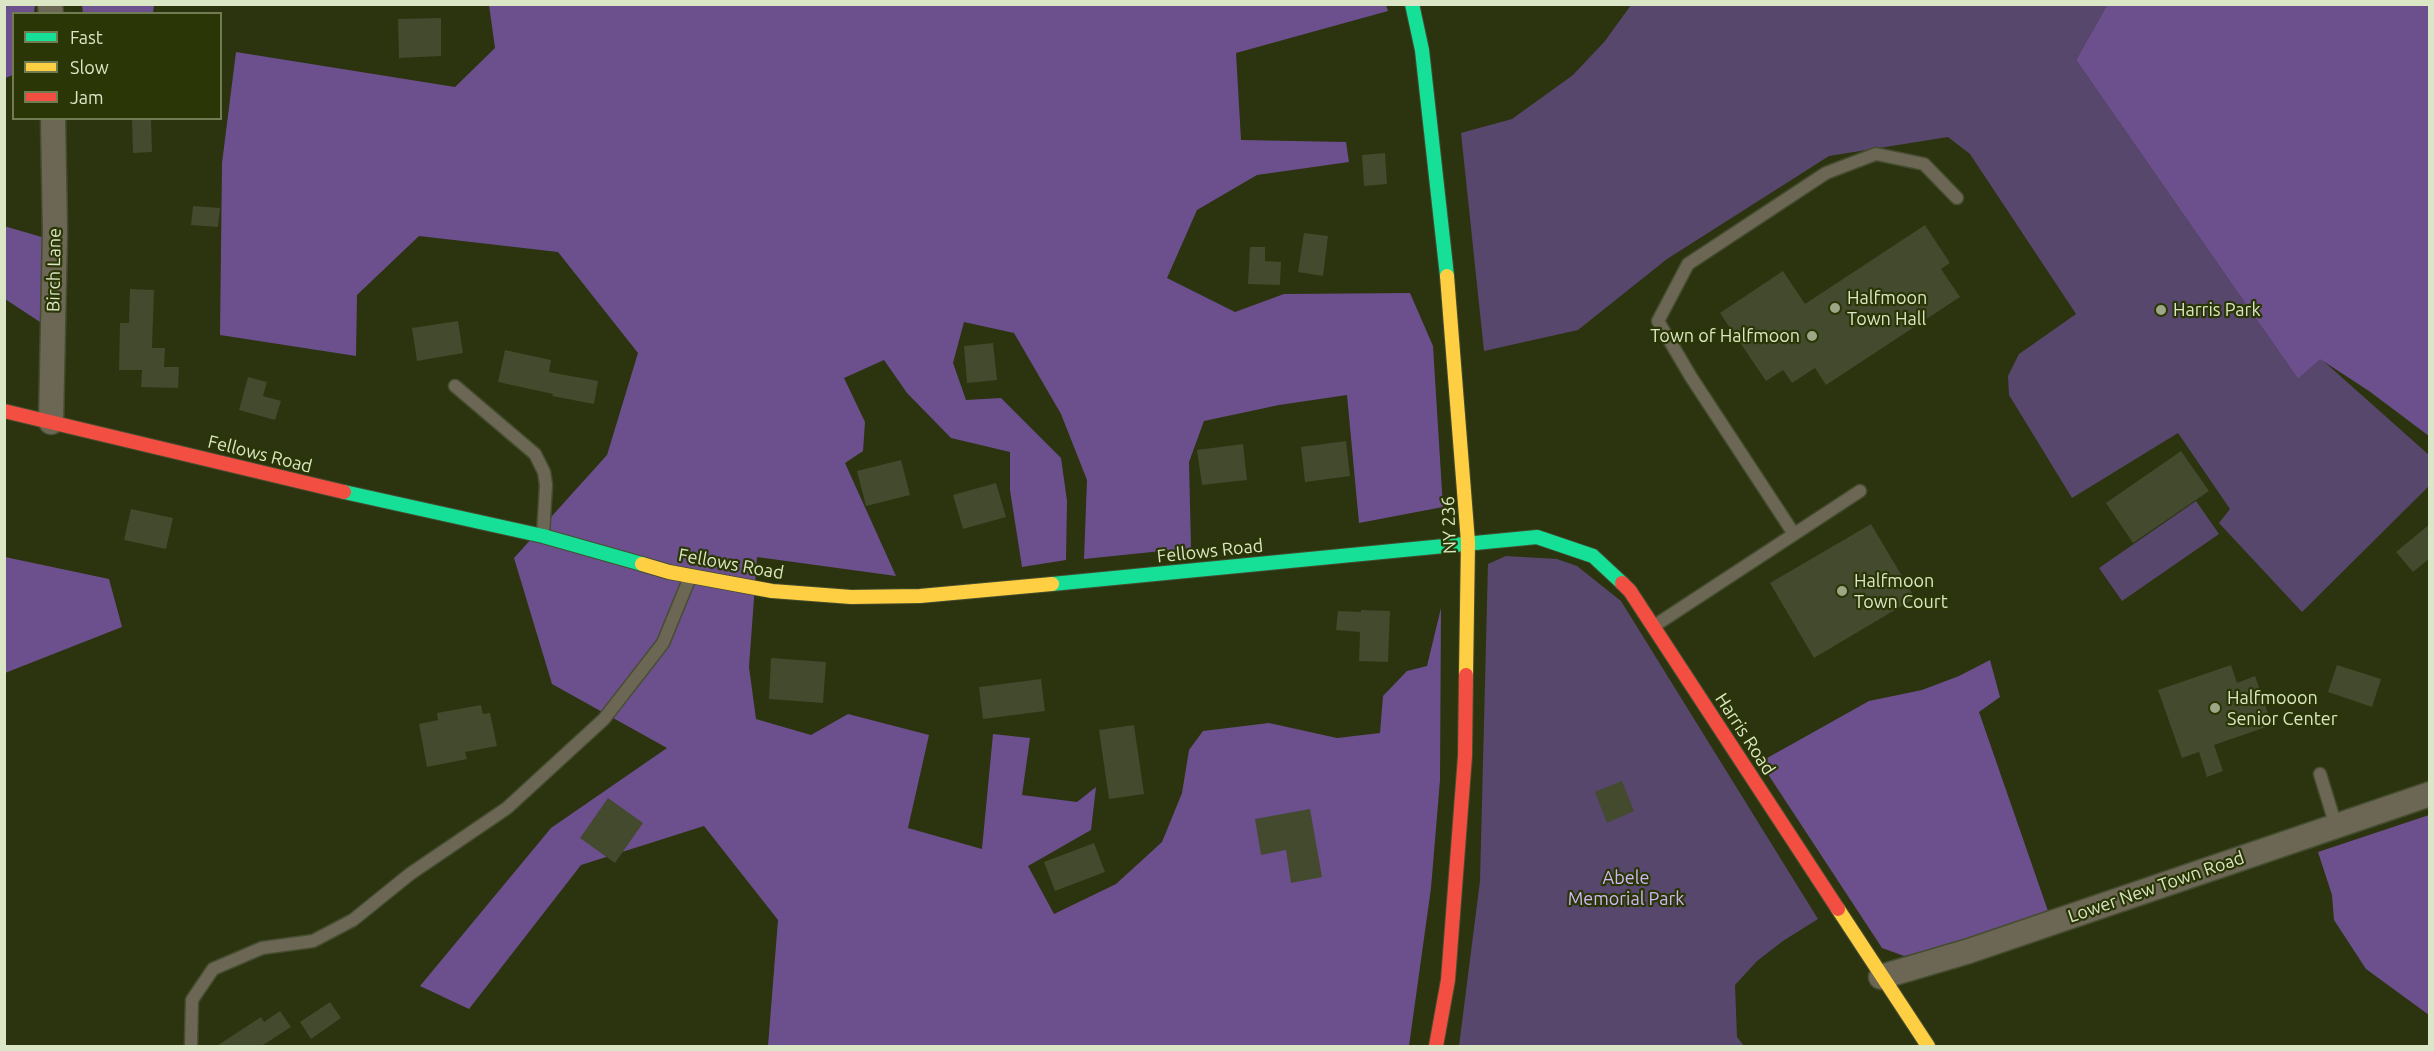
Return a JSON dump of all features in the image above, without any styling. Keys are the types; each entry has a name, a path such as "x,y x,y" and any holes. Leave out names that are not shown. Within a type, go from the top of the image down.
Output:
{"street":[{"name":"NY 236","path":"1412,4 1422,50 1448,286 1468,542 1465,756 1448,980 1436,1047"},
{"name":"Birch Lane","path":"51,422 55,231 53,120"},
{"name":"Fellows Road","path":"4,411 398,505 543,536 669,572 772,591 851,597 920,596 1206,570 1468,542"},
{"name":"Harris Road","path":"1468,542 1537,537 1593,556 1630,591 1929,1047"},
{"name":"Lower New Town Road","path":"1881,977 1969,951 2430,794"}],"lane":[{"path":"1794,534 1690,377 1658,321 1688,264 1827,173 1876,154 1924,164 1957,198"},
{"path":"455,386 535,454 544,472 546,485 543,536"},
{"path":"1653,627 1860,491"},
{"path":"190,1047 192,999 213,969 262,948 313,941 353,920 410,874 507,808 604,719 663,643 690,576"},
{"path":"2320,774 2336,826"}],"green space":[{"name":"Harris Park","path":"1631,5 2107,5 2076,60 2298,379 2320,358 2429,455 2429,486 2302,612 2219,523 2230,509 2178,433 2072,498 2009,395 2008,376 2019,354 2076,314 1970,154 1948,137 1829,156 1667,259 1578,330 1484,351 1461,133 1512,119 1573,75 1605,41"},
{"path":"2196,501 2219,534 2122,601 2099,568"},
{"name":"Abele Memorial Park","path":"1506,556 1557,559 1577,566 1621,601 1818,919 1757,961 1735,985 1737,1037 1744,1046 1459,1046 1480,881 1488,564"}],"shaded area":[{"path":"4,5 35,5 34,12 12,12 12,75 5,78"},
{"path":"82,5 154,5 153,12 83,12"},
{"path":"489,5 1386,5 1388,11 1236,53 1241,140 1346,142 1349,162 1257,175 1197,210 1167,278 1235,312 1284,294 1410,293 1433,346 1443,507 1359,523 1347,395 1279,405 1204,421 1189,462 1191,548 1084,559 1087,480 1061,414 1014,333 964,322 953,363 966,400 1001,398 1061,458 1067,501 1066,560 1022,567 1010,490 1010,452 951,438 907,393 884,360 844,378 865,422 863,451 845,463 896,576 757,557 749,667 756,719 811,735 848,714 929,735 908,828 982,849 993,734 1030,738 1022,795 1077,802 1096,787 1091,830 1028,866 1054,914 1116,884 1162,842 1182,793 1189,750 1203,731 1269,723 1337,738 1380,733 1383,696 1407,671 1427,666 1441,608 1440,780 1431,888 1409,1046 768,1046 778,920 704,826 581,865 469,1009 420,986 551,828 667,748 552,684 514,558 607,455 638,353 558,252 419,236 357,295 356,356 220,335 222,163 236,52 455,87 495,48"},
{"path":"2107,5 2429,5 2429,436 2369,391 2320,359 2298,379 2076,60"},
{"path":"4,226 45,238 43,324 5,299"},
{"path":"5,557 109,579 122,627 5,673"},
{"path":"1990,660 2000,697 1979,712 2048,911 1933,950 1904,956 1882,948 1760,762 1869,701 1922,690 1959,676"},
{"path":"2430,815 2429,1015 2366,969 2334,920 2332,895 2318,852"}],"building":[{"path":"441,18 441,56 399,58 398,19"},
{"path":"132,120 151,120 152,152 133,153"},
{"path":"1385,153 1387,184 1364,186 1362,155"},
{"path":"193,206 220,208 218,227 191,225"},
{"name":"Halfmoon Town Hall","path":"1925,225 1950,263 1941,269 1960,297 1826,385 1815,368 1792,383 1783,370 1766,381 1720,313 1783,271 1805,304"},
{"path":"1304,233 1328,236 1323,276 1298,272"},
{"path":"1250,247 1265,247 1265,261 1281,262 1280,285 1248,284"},
{"path":"130,289 154,290 152,348 165,348 164,367 179,367 178,388 141,387 142,370 119,370 120,323 129,323"},
{"path":"458,321 463,353 417,361 412,328"},
{"path":"993,343 997,380 967,383 964,346"},
{"path":"505,350 551,360 549,372 598,381 594,404 498,382"},
{"path":"248,377 267,382 263,396 281,401 275,420 239,410"},
{"path":"1346,441 1350,476 1305,482 1301,447"},
{"path":"1243,444 1247,480 1202,485 1197,450"},
{"path":"2181,451 2209,491 2133,543 2106,503"},
{"path":"901,460 910,495 866,506 857,471"},
{"path":"996,483 1006,517 963,529 953,495"},
{"path":"131,509 173,518 166,549 124,540"},
{"name":"Halfmoon Town Court","path":"1871,524 1915,598 1814,658 1770,583"},
{"path":"2430,524 2430,558 2413,572 2396,552"},
{"path":"1361,610 1390,611 1388,662 1359,661 1360,632 1336,630 1338,611 1361,612"},
{"path":"771,658 826,662 823,703 769,699"},
{"name":"Halfmooon Senior Center","path":"2231,665 2237,683 2255,676 2272,725 2214,745 2223,771 2207,777 2199,752 2182,758 2158,690"},
{"path":"2337,665 2381,679 2372,707 2328,692"},
{"path":"1041,679 1045,711 983,719 979,687"},
{"path":"481,705 483,714 490,713 497,746 465,752 467,759 427,767 419,724 438,720 437,713"},
{"path":"1134,725 1144,794 1109,799 1099,730"},
{"path":"1622,781 1634,811 1607,823 1595,792"},
{"path":"608,798 643,823 615,863 580,838"},
{"path":"1310,809 1322,877 1291,883 1286,850 1261,855 1255,819"},
{"path":"1094,843 1105,872 1055,891 1044,862"},
{"path":"330,1002 341,1018 311,1039 300,1022"},
{"path":"280,1011 291,1027 260,1047 215,1047 261,1017 264,1022"}],"traffic: fast":[{"path":"1412,4 1422,50 1447,276"},
{"path":"344,492 543,536 642,564"},
{"path":"1052,584 1537,537 1593,556 1622,583"}],"traffic: slow":[{"path":"1447,276 1468,542 1466,675"},
{"path":"642,564 669,572 772,591 851,597 920,596 1052,584"},
{"path":"1838,909 1928,1046"}],"traffic: jam":[{"path":"4,411 344,492"},
{"path":"1622,583 1630,591 1838,909"},
{"path":"1436,1046 1448,980 1465,756 1466,675"}],"place":[{"name":"Halfmoon Town Hall","path":"1835,308"},
{"name":"Harris Park","path":"2161,310"},
{"name":"Town of Halfmoon","path":"1812,336"},
{"name":"Halfmoon Town Court","path":"1842,591"},
{"name":"Halfmooon Senior Center","path":"2215,708"}]}
